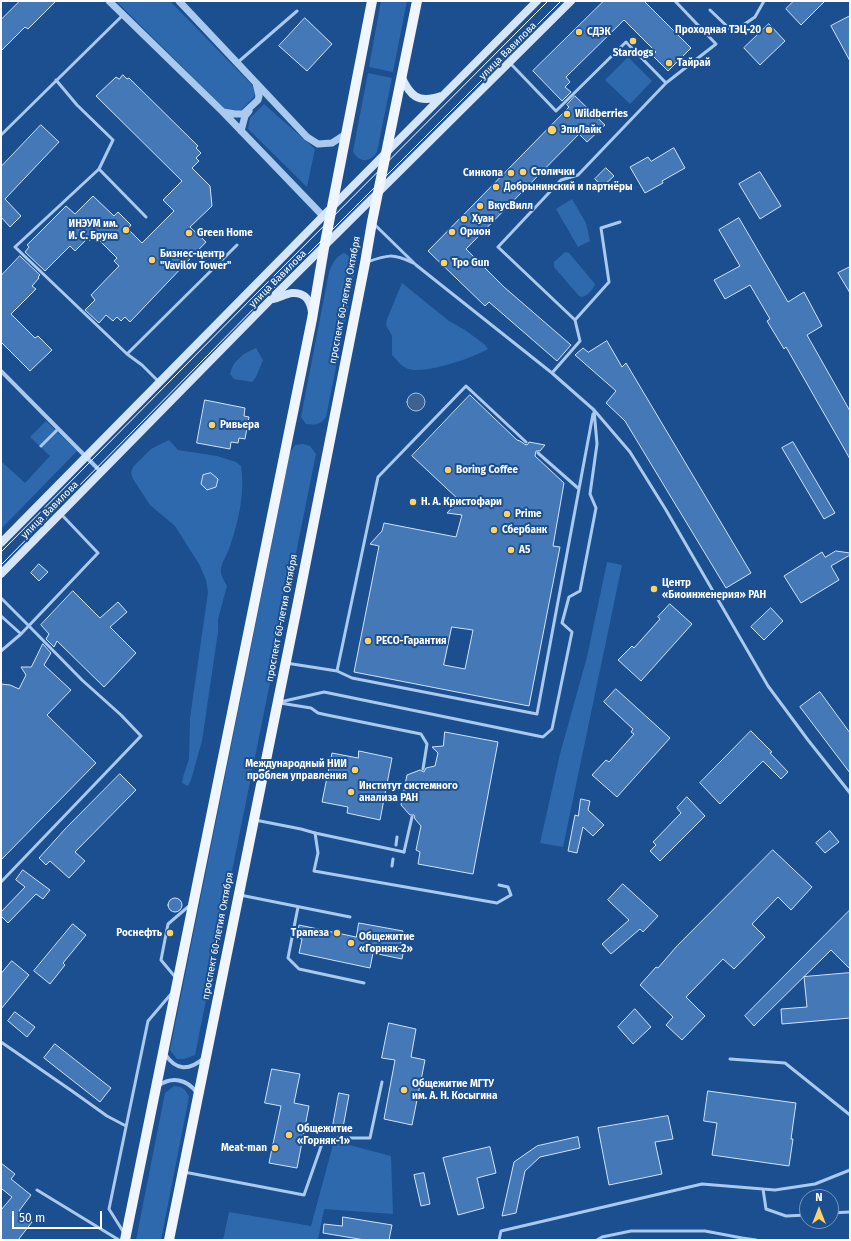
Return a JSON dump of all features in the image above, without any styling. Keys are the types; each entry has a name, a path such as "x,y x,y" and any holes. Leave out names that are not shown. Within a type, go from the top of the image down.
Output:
{"main road":[{"path":"123,1238 164,1052 312,319 324,248 334,205 346,134 372,1"},
{"name":"проспект 60-летия Октября","path":"169,1240 417,1"},
{"name":"улица Вавилова","path":"1,542 537,1"},
{"name":"улица Вавилова","path":"1,574 272,299 571,1"},
{"path":"401,76 411,94 418,98 426,99 443,95"},
{"path":"272,299 293,293 303,295 309,300 312,319"}],"street":[{"path":"109,1 223,112 323,216"},
{"path":"179,1 306,137 318,144 332,143 346,134"},
{"path":"223,112 243,114 258,100 259,96 256,83"},
{"path":"241,131 245,116 249,111 262,100 272,100"},
{"path":"1,371 102,473"},
{"path":"164,1052 174,1065 181,1068 190,1067 205,1058"},
{"path":"156,1088 162,1083 179,1080 194,1088 198,1095"}],"lane":[{"path":"552,373 580,341 575,320 498,247 561,180 578,175 666,83 716,44 675,1"},
{"path":"710,10 733,32 755,17 764,1"},
{"path":"237,63 297,11"},
{"path":"1,134 123,15"},
{"path":"510,63 556,111 626,42 666,83"},
{"path":"56,80 77,105 113,140 99,169 15,247 127,354 142,365 160,382"},
{"path":"99,169 146,217"},
{"path":"372,222 416,265 552,373 594,410 630,452 666,510 768,686 850,793"},
{"path":"575,320 609,282 601,228 620,222"},
{"path":"127,354 238,245"},
{"path":"365,263 382,256 399,256 416,265"},
{"path":"337,671 378,477 466,386 526,442"},
{"path":"285,663 337,671 352,678 537,714 594,410"},
{"path":"277,702 324,692 543,737 552,729 572,632 562,623 569,597 580,591 596,508 590,494 597,444 594,410"},
{"path":"41,446 58,429"},
{"path":"538,453 579,489"},
{"path":"1,651 20,634 98,553 61,514"},
{"path":"1,598 82,680 121,715 141,736 1,882"},
{"path":"1,616 20,634"},
{"path":"277,702 311,708 318,713 421,734 427,744 423,769"},
{"path":"253,820 404,852 412,817"},
{"path":"315,833 318,852 314,871 497,903 511,896 508,888 499,885"},
{"path":"396,845 397,837"},
{"path":"392,866 393,858"},
{"path":"238,894 350,917"},
{"path":"123,1238 109,1209 148,1021 177,984 161,960 168,924 194,902"},
{"path":"298,907 288,958 298,969 364,983"},
{"path":"1,1042 107,1116 126,1126"},
{"path":"730,1060 785,1064 850,1115"},
{"path":"183,1172 304,1194 324,1138 370,1138 382,1082"},
{"path":"499,1240 501,1231 702,1184 775,1190 815,1184 850,1170"},
{"path":"763,1189 766,1209 786,1216 799,1215"},
{"path":"37,1190 123,1238"},
{"path":"839,1213 850,1212"},
{"path":"597,1240 602,1237 631,1231 705,1231 742,1239 756,1240"}],"shaded area":[{"path":"116,1 170,1 253,86 255,96 239,112 225,109"},
{"path":"381,1 407,1 393,72 369,67"},
{"path":"628,57 652,81 630,104 605,80"},
{"path":"368,73 392,78 377,152 368,160 364,160 358,158 353,151"},
{"path":"264,104 315,149 307,187 248,129 250,118"},
{"path":"572,199 586,223 590,241 578,247 556,209"},
{"path":"565,252 569,253 595,284 588,294 582,297 579,296 554,267 554,262"},
{"path":"344,253 352,261 355,272 326,417 318,424 306,424 301,417 329,272 336,258"},
{"path":"402,283 449,321 465,330 484,344 488,349 471,357 435,368 413,370 402,365 392,355 392,336 386,325 387,319"},
{"path":"256,348 263,360 256,377 252,382 234,379 230,374 236,361 247,352"},
{"path":"416,393 422,396 425,402 422,408 416,411 410,408 407,402 410,396"},
{"path":"46,421 77,451 1,529 1,461 25,483 50,456 30,437"},
{"path":"169,440 178,450 217,456 236,462 241,466 242,476 242,495 239,515 230,546 221,568 222,575 227,586 218,619 218,632 202,741 188,786 182,783 189,759 190,718 208,592 206,580 199,564 175,526 150,505 133,479 131,473 133,467 151,449"},
{"path":"303,444 310,446 316,454 195,1055 184,1059 177,1059 170,1050 290,453 295,445"},
{"path":"607,562 622,565 563,847 540,843 560,754 587,657"},
{"path":"174,1086 184,1089 189,1097 161,1240 136,1240 165,1093"},
{"path":"334,1141 391,1156 393,1214 324,1209 318,1240 223,1240 229,1212 311,1226"}],"building":[{"path":"20,1 56,1 28,29 25,27 1,51 1,20"},
{"path":"604,1 644,1 691,48 668,71 652,55 656,52 624,20 566,77 570,82 565,87 571,92 562,101 533,71"},
{"path":"794,1 825,1 801,25 786,9"},
{"path":"850,16 850,61 831,26"},
{"path":"305,18 332,44 307,71 279,46"},
{"path":"769,24 785,41 760,65 744,48"},
{"path":"123,75 127,79 129,78 198,146 196,148 201,153 196,158 199,161 192,168 210,186 212,206 190,227 206,242 130,322 125,317 121,321 117,317 113,321 106,315 99,323 85,310 95,300 91,295 119,266 114,261 117,258 95,236 90,241 88,238 75,251 70,246 45,271 25,252 29,247 27,245 66,206 75,214 93,196 114,216 118,212 131,225 128,229 142,243 174,211 163,200 182,181 96,96 116,77 119,79"},
{"path":"575,96 605,125 587,142 579,134 466,249 504,287 571,345 557,361 489,302 485,306 428,251 569,107 567,105"},
{"path":"41,125 59,142 5,199 21,216 10,227 1,217 1,167"},
{"path":"674,148 685,168 645,193 630,167 648,157 651,161"},
{"path":"606,168 614,176 602,187 595,179"},
{"path":"760,172 781,206 760,219 739,184"},
{"path":"739,218 788,302 804,292 822,326 807,335 850,411 850,459 786,347 784,349 767,321 770,319 750,285 725,299 714,280 740,266 719,230"},
{"path":"20,256 40,275 32,286 36,289 11,314 35,338 38,336 52,350 30,371 1,342 1,276"},
{"path":"850,267 850,293 838,273"},
{"path":"607,341 622,367 626,363 751,573 726,588 625,421 606,403 616,391 575,355 583,348 588,352"},
{"path":"470,395 517,440 526,445 529,442 545,445 540,451 536,451 535,456 564,483 553,546 560,547 529,706 354,672 379,546 370,544 382,531 384,523 456,537 462,515 447,513 459,500 412,456","holes":["452,627 473,630 465,669 444,665"]},
{"path":"205,400 245,408 244,416 249,417 245,439 239,438 238,443 231,442 230,449 197,443"},
{"path":"793,442 835,513 824,519 782,448"},
{"path":"211,473 218,479 216,487 207,490 201,484 203,475"},
{"path":"836,551 850,553 850,555 831,566 839,580 801,603 784,576 822,552 825,557"},
{"path":"39,564 48,572 39,581 31,573"},
{"path":"73,591 100,618 118,602 127,612 110,627 136,653 104,687 57,641 54,647 46,639 49,634 41,625"},
{"path":"670,604 692,624 641,681 618,660 632,646 634,648 660,619 658,617"},
{"path":"771,608 783,621 764,640 751,627"},
{"path":"43,644 51,653 44,665 71,690 47,715 96,763 1,860 1,684 10,685 19,689 26,675 21,667 31,667"},
{"path":"616,689 670,738 617,797 592,775 606,760 609,762 634,734 631,732 633,729 604,702"},
{"path":"820,692 850,733 850,773 800,707"},
{"path":"751,731 772,752 770,753 788,772 781,779 763,761 720,804 700,783"},
{"path":"445,732 498,742 473,874 418,864 420,852 416,850 421,826 415,819 414,815 410,815 401,805 407,775 420,770 424,772 426,768 435,766 438,753 432,747 443,746"},
{"path":"359,751 392,758 380,820 347,813 348,807 322,802 332,753 358,758"},
{"path":"120,774 136,790 75,852 85,861 69,878 50,861 46,865 39,858 66,828"},
{"path":"687,797 705,816 660,861 650,851 656,845 653,842 681,813 677,808"},
{"path":"581,799 590,801 588,810 604,825 593,836 583,827 577,853 568,851 575,815 578,816"},
{"path":"830,831 839,842 825,853 816,843"},
{"path":"773,850 812,887 791,910 778,897 752,924 765,937 734,969 723,959 686,997 705,1016 682,1040 666,1025 673,1017 640,985 656,967 658,968 677,946"},
{"path":"23,870 50,890 43,899 36,894 8,923 1,916 1,912 25,887 16,880"},
{"path":"623,884 658,916 643,932 640,929 611,954 602,944 629,920 608,900"},
{"path":"175,898 180,900 182,905 180,910 175,912 170,910 168,905 170,900"},
{"path":"850,910 850,969 831,950 754,1026 745,1016"},
{"name":"Общежитие «Горняк-2»","path":"359,923 403,931 400,947 404,948 402,959 373,953 370,968 299,953 302,939 297,938 299,925 356,937"},
{"path":"73,924 86,935 63,963 65,965 50,984 34,971"},
{"path":"12,961 29,975 1,1009 1,974"},
{"path":"850,973 850,1018 782,1024 781,1009 807,1007 804,977"},
{"path":"635,1009 651,1027 633,1044 618,1027"},
{"path":"15,1012 35,1027 27,1037 8,1021"},
{"name":"Общежитие МГТУ им. А. Н. Косыгина","path":"389,1023 416,1029 411,1057 425,1060 412,1125 384,1119 395,1060 382,1058"},
{"path":"55,1044 111,1088 100,1102 44,1058"},
{"name":"Общежитие «Горняк-1»","path":"272,1069 300,1074 294,1103 309,1106 297,1168 269,1163 281,1106 265,1103"},
{"path":"708,1091 796,1103 789,1166 712,1155 717,1123 704,1121"},
{"path":"339,1093 349,1095 342,1133 332,1131"},
{"path":"668,1116 673,1139 655,1142 662,1174 609,1185 598,1128"},
{"path":"578,1137 580,1148 540,1157 525,1171 516,1213 502,1216 514,1162 537,1146"},
{"path":"490,1147 496,1173 477,1178 484,1208 458,1215 443,1158"},
{"path":"1,1163 15,1174 11,1179 31,1195 19,1211 32,1222 18,1240 1,1240 1,1210 12,1197 2,1189 1,1191"},
{"path":"424,1173 430,1204 421,1206 414,1175"},
{"path":"343,1217 392,1225 389,1240 365,1240 323,1233 324,1224 342,1226"}],"tram line":[{"path":"1,552 548,1"},
{"path":"1,565 271,291 561,1"}],"place":[{"name":"Проходная ТЭЦ-20","path":"769,30"},
{"name":"СДЭК","path":"579,32"},
{"name":"Stardogs","path":"633,41"},
{"name":"Тайрай","path":"669,63"},
{"name":"Wildberries","path":"567,114"},
{"name":"ЭпиЛайк","path":"552,130"},
{"name":"Столички","path":"523,172"},
{"name":"Синкопа","path":"511,173"},
{"name":"Добрынинский и партнёры","path":"496,187"},
{"name":"ВкусВилл","path":"480,206"},
{"name":"Хуан","path":"464,219"},
{"name":"ИНЭУМ им. И. С. Брука","path":"126,230"},
{"name":"Орион","path":"452,232"},
{"name":"Green Home","path":"189,233"},
{"name":"Бизнес-центр \"Vavilov Tower\"","path":"152,260"},
{"name":"Tpo Gun","path":"444,263"},
{"name":"Ривьера","path":"212,425"},
{"name":"Boring Coffee","path":"448,470"},
{"name":"Н. А. Кристофари","path":"413,502"},
{"name":"Prime","path":"507,514"},
{"name":"Сбербанк","path":"494,530"},
{"name":"А5","path":"511,550"},
{"name":"Центр «Биоинженерия» РАН","path":"654,589"},
{"name":"РЕСО-Гарантия","path":"368,641"},
{"name":"Международный НИИ проблем управления","path":"355,770"},
{"name":"Институт системного анализа РАН","path":"351,792"},
{"name":"Роснефть","path":"170,933"},
{"name":"Трапеза","path":"337,933"},
{"name":"Общежитие «Горняк-2»","path":"351,943"},
{"name":"Общежитие МГТУ им. А. Н. Косыгина","path":"404,1090"},
{"name":"Общежитие «Горняк-1»","path":"289,1135"},
{"name":"Meat-man","path":"275,1148"}]}
